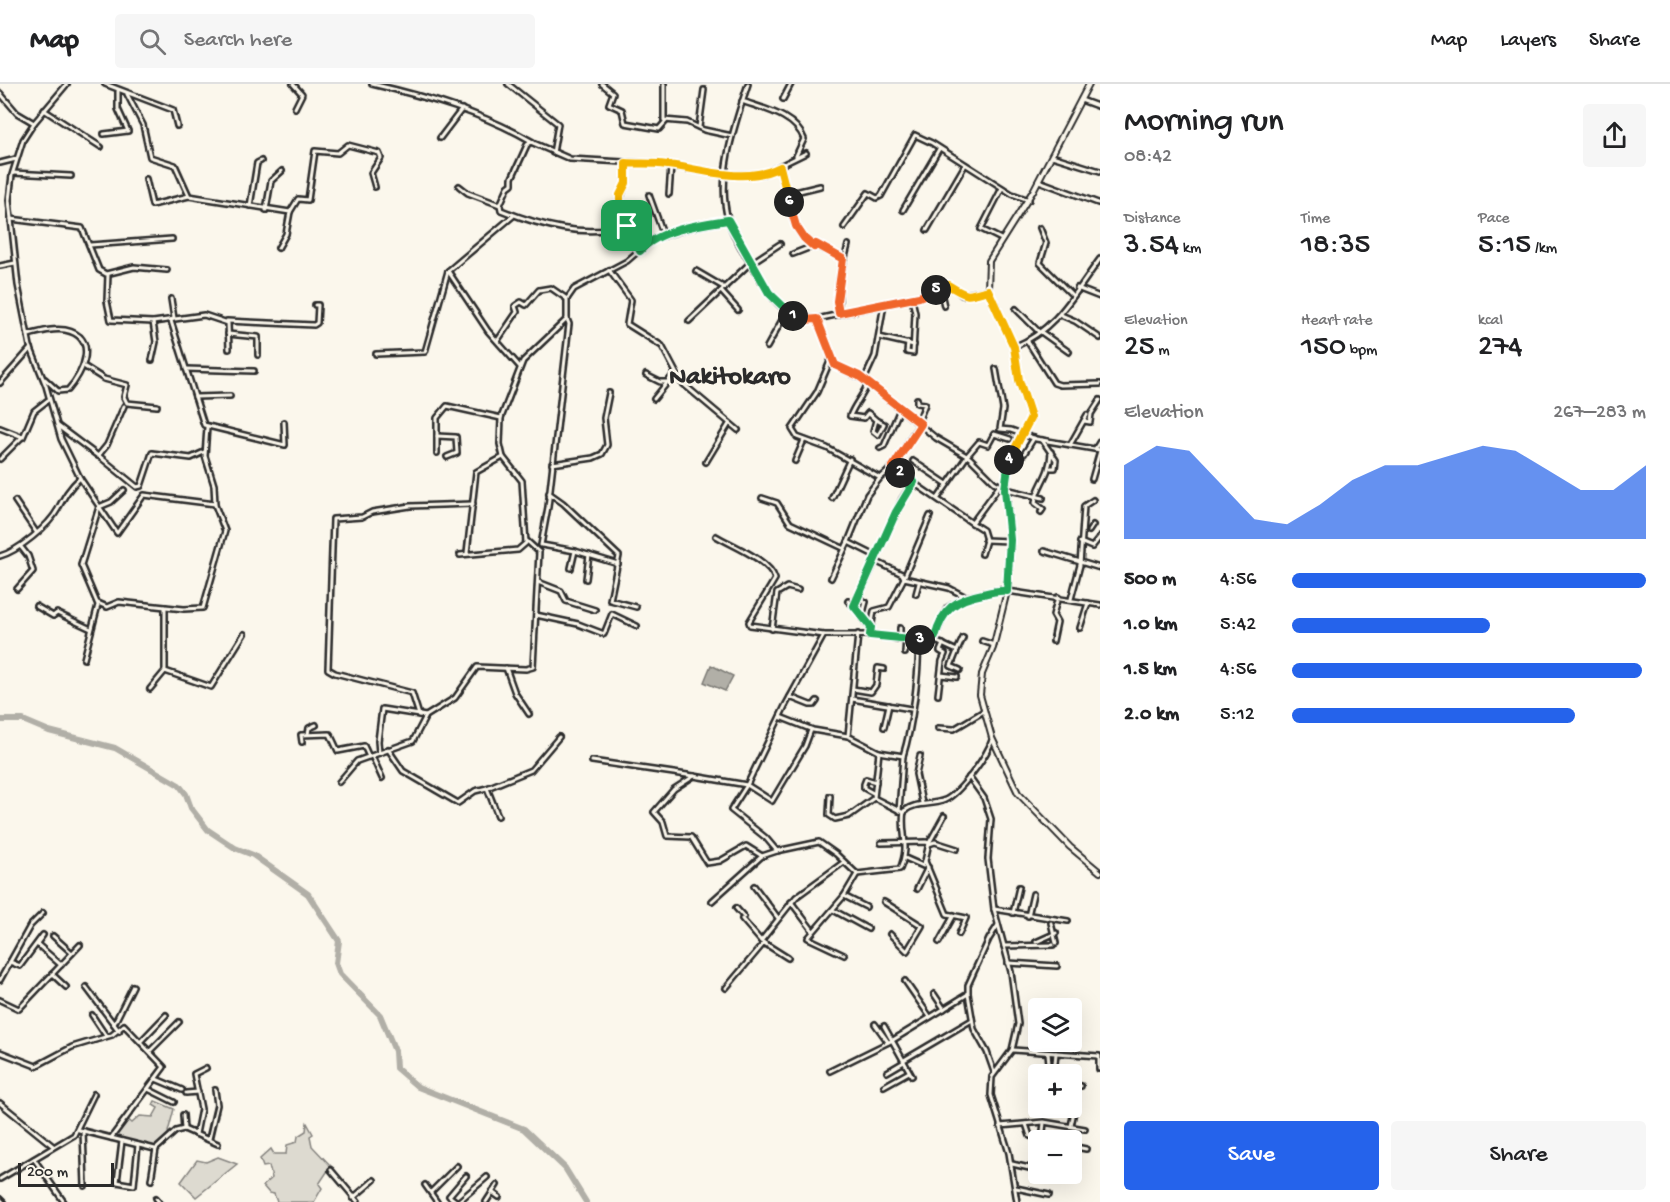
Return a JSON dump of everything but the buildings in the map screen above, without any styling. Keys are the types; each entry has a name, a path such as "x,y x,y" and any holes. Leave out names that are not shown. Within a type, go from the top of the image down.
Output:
{"main road":[{"path":"1089,84 1029,200 1001,239 989,261 988,290 1014,347 1019,380 1031,412 1030,421 1009,459 1005,489 1010,540 1007,591 994,645 982,674 980,695 992,738 1018,792 1070,847 1100,872"}],"street":[{"path":"67,84 34,123 16,159 9,200 15,263 28,335 48,400 80,478 119,533 144,495 215,504"},
{"path":"105,84 118,91 173,110 177,126"},
{"path":"293,84 302,94 296,108"},
{"path":"372,84 462,109 521,135 543,148"},
{"path":"508,84 558,124 553,153"},
{"path":"602,84 612,93 609,104 622,110 625,123 659,129 666,121"},
{"path":"664,84 663,117 666,121"},
{"path":"748,84 732,136 727,175 728,220 769,293 786,311 804,320 817,319 912,299 951,286 962,295 988,290"},
{"path":"783,99 791,84"},
{"path":"699,127 704,90"},
{"path":"104,134 128,131 118,109 118,91"},
{"path":"0,93 17,113 34,123"},
{"path":"127,94 143,124 150,157 175,165 189,196"},
{"path":"1081,100 1100,107"},
{"path":"742,101 781,116 798,127 804,139 795,157"},
{"path":"440,138 462,109"},
{"path":"44,110 101,147"},
{"path":"666,121 687,122 732,136"},
{"path":"844,227 868,193 877,198 881,196 915,135 1002,188 1029,200"},
{"path":"627,226 589,232 513,216 501,210 500,205 508,187 512,184 512,178 526,145 531,142 570,159 671,166 727,175 763,174 806,153"},
{"path":"278,248 286,234 290,213 298,198 308,200 315,151 338,153 348,145 379,153 381,158 371,174 375,187"},
{"path":"903,210 939,149"},
{"path":"1052,156 1100,171"},
{"path":"0,163 16,159"},
{"path":"250,206 257,163 261,161"},
{"path":"626,163 626,183 620,195 620,202 627,226 640,251"},
{"path":"927,230 965,165"},
{"path":"669,194 671,166"},
{"path":"780,167 796,226 814,247"},
{"path":"266,210 271,182 282,171"},
{"path":"13,172 71,176"},
{"path":"146,179 152,205 189,196 290,213"},
{"path":"1039,181 1098,203"},
{"path":"459,186 468,193 500,205"},
{"path":"787,194 820,186"},
{"path":"1001,239 981,229 1002,188"},
{"path":"649,195 664,236"},
{"path":"376,354 425,352 448,271 513,216"},
{"path":"11,219 77,226 85,230 99,270 108,274 134,267 167,270"},
{"path":"339,782 350,767 388,749 413,741 426,716 455,698 477,667 526,669 533,667 539,546 549,493 569,324 567,299 574,289 640,251 651,240 692,227 728,220"},
{"path":"1040,228 1046,243 1040,263 1072,295"},
{"path":"90,245 172,239"},
{"path":"689,321 751,263 780,244"},
{"path":"794,254 814,247 816,244 843,259"},
{"path":"839,313 838,291 848,244"},
{"path":"1014,347 1028,342 1061,315 1072,295 1100,259"},
{"path":"0,266 15,263"},
{"path":"609,270 631,300 627,324 662,346 681,382 738,430"},
{"path":"448,271 489,331 520,367"},
{"path":"696,271 723,290 738,310"},
{"path":"108,274 110,319 153,322 204,315 227,321 314,325 317,323 318,305 315,305"},
{"path":"1077,288 1082,287 1100,297"},
{"path":"498,340 517,312 515,306 521,302 526,305 539,290 551,288 567,299"},
{"path":"940,288 944,306"},
{"path":"98,603 107,607 119,602 203,608 225,531 215,504 214,485 205,461 207,427 195,398 171,321 174,318 171,299"},
{"path":"908,344 907,352 912,353 914,345 912,299"},
{"path":"876,420 873,431 878,435 884,424 868,413 864,418 850,416 854,404 862,398 879,337 884,304"},
{"path":"1016,309 1040,332 1069,352"},
{"path":"767,347 786,311"},
{"path":"1061,315 1075,321 1100,338"},
{"path":"460,555 518,550 525,545 522,481 503,457 500,444 501,418 520,367 528,355 567,319"},
{"path":"817,319 835,365 866,381 942,442 967,456 1005,489 1042,498"},
{"path":"227,321 229,349"},
{"path":"152,360 156,342 153,322"},
{"path":"28,335 55,329 72,332 79,337 86,351 85,367 66,391 58,391 43,378"},
{"path":"228,334 258,337 258,355"},
{"path":"879,337 914,345"},
{"path":"1028,342 1054,383 1060,385 1100,384"},
{"path":"0,383 31,348"},
{"path":"831,359 818,392 792,429 797,437 850,459 880,478"},
{"path":"85,367 104,379 127,385 124,397 127,403 157,406"},
{"path":"186,369 254,370"},
{"path":"996,369 1004,409 1000,429 1100,451 1092,479"},
{"path":"654,399 675,373"},
{"path":"646,375 660,382 667,382"},
{"path":"552,465 593,458 602,454 607,445 604,418 609,393"},
{"path":"195,398 230,396"},
{"path":"831,578 867,495 880,478 892,468 919,423 925,404 917,403 917,399"},
{"path":"0,459 22,437 34,411 48,400"},
{"path":"1084,421 1090,422 1091,414 1100,400"},
{"path":"99,456 119,423 124,406"},
{"path":"437,453 437,418 447,406 501,418"},
{"path":"880,448 884,446 900,409"},
{"path":"1070,445 1087,415"},
{"path":"207,427 285,445 284,422"},
{"path":"706,462 729,424"},
{"path":"57,425 137,487 141,486 152,453 191,458 205,452"},
{"path":"0,428 22,437"},
{"path":"938,498 967,456 980,442 988,445 994,434 1010,439"},
{"path":"437,436 456,437 457,453 447,457"},
{"path":"1024,454 1034,438"},
{"path":"795,461 804,440"},
{"path":"1041,512 1043,509 1035,503 1036,496 1051,468 1051,452 1042,440"},
{"path":"1095,449 1100,441"},
{"path":"467,553 476,472 503,457"},
{"path":"832,498 850,459"},
{"path":"913,461 948,484"},
{"path":"892,468 972,523 982,527 985,540 982,554"},
{"path":"0,556 21,547 24,541 44,526 58,509 64,496 80,478"},
{"path":"854,606 902,499 914,482"},
{"path":"972,523 1000,485"},
{"path":"99,507 111,502 124,490"},
{"path":"549,493 619,556 610,600 636,607"},
{"path":"762,498 777,503 790,524 843,548"},
{"path":"1071,599 1079,561 1084,506 1093,500"},
{"path":"15,501 36,532"},
{"path":"419,715 412,693 335,673 328,669 334,557 333,519 362,517 372,512 410,506 472,504"},
{"path":"84,659 98,603 81,565 99,507"},
{"path":"870,635 874,611 889,607 930,516"},
{"path":"1089,531 1093,525"},
{"path":"716,536 751,554 772,571 775,579 749,622 750,625 772,629 824,635 858,634 918,641 935,637 947,609 966,597 1007,591 1100,605"},
{"path":"1080,542 1092,547 1100,537"},
{"path":"526,540 539,546 575,551 618,564"},
{"path":"985,540 1010,540"},
{"path":"848,542 876,556"},
{"path":"17,589 33,571 28,556 21,547"},
{"path":"571,568 575,551"},
{"path":"1044,551 1100,568"},
{"path":"586,579 589,555"},
{"path":"875,561 902,573 904,578 950,588 966,597"},
{"path":"538,582 561,591 566,601 595,610"},
{"path":"916,594 919,583"},
{"path":"772,629 777,593 787,586 798,590"},
{"path":"1053,640 1057,622 1053,615 1058,597"},
{"path":"858,598 866,602 862,614"},
{"path":"848,601 862,614 864,621 871,627"},
{"path":"1080,628 1088,603"},
{"path":"36,606 53,616 57,613 92,629"},
{"path":"150,689 165,670 165,607"},
{"path":"536,615 578,624 604,634 612,614 637,626"},
{"path":"900,628 900,638"},
{"path":"165,670 211,687 244,634"},
{"path":"848,736 853,662 858,634"},
{"path":"777,851 766,838 731,812 824,635"},
{"path":"905,653 906,638"},
{"path":"960,670 951,666 963,638"},
{"path":"931,639 957,651"},
{"path":"913,648 918,641"},
{"path":"899,811 903,756 908,739 917,680 918,641"},
{"path":"982,641 994,645"},
{"path":"938,696 945,654 940,651 943,644"},
{"path":"506,668 515,693 529,714"},
{"path":"853,688 871,692 876,685 878,668 884,669"},
{"path":"941,675 957,677"},
{"path":"790,697 810,705 814,705 817,701"},
{"path":"852,699 911,709"},
{"path":"884,727 889,705"},
{"path":"379,753 378,741 382,709 426,716"},
{"path":"938,728 954,729 984,711"},
{"path":"780,717 811,729 848,736 879,752 903,756"},
{"path":"308,734 309,728 316,725"},
{"path":"592,761 747,785 768,800 774,800 805,746 811,729"},
{"path":"302,742 301,735 330,734 338,751 364,746 382,778"},
{"path":"388,749 404,771 458,803 476,790 487,788 531,770 559,736"},
{"path":"712,901 762,856 819,842 857,874 900,869 905,858 907,841 904,813 908,808 922,803 947,799 969,777 990,746 992,738"},
{"path":"830,796 830,814 835,819 849,816 873,796 879,752"},
{"path":"920,756 916,774 922,803"},
{"path":"694,776 674,789 654,812 663,822 668,836 691,837 707,863 720,861 746,846 762,856"},
{"path":"969,777 984,798 991,819 988,859 994,909 1008,963 1018,1024 1012,1050 994,1072"},
{"path":"876,782 866,779 864,788 873,796 904,813"},
{"path":"487,788 498,816"},
{"path":"922,865 929,844 944,816"},
{"path":"881,843 907,841 929,844 935,842 957,849"},
{"path":"905,858 928,867"},
{"path":"925,861 947,914 966,918 959,934"},
{"path":"726,987 791,902 844,862"},
{"path":"917,889 928,867"},
{"path":"844,955 808,939 844,896 857,874"},
{"path":"754,886 778,919"},
{"path":"1013,913 1019,887"},
{"path":"1028,916 1033,894"},
{"path":"844,896 866,907"},
{"path":"791,902 813,931"},
{"path":"884,902 922,926 907,951 890,934"},
{"path":"736,908 762,942 788,957"},
{"path":"994,909 1068,921"},
{"path":"833,910 868,929"},
{"path":"0,980 30,926 43,913"},
{"path":"939,942 954,915"},
{"path":"1003,946 1055,944 1055,933 1051,923"},
{"path":"998,925 989,939 969,985 968,994 972,1020 994,1072 991,1095 1012,1164 1017,1202"},
{"path":"1032,944 1055,933"},
{"path":"10,962 20,966 43,935"},
{"path":"53,936 72,953"},
{"path":"36,944 61,965"},
{"path":"0,1000 19,1009 80,945"},
{"path":"1008,963 1057,966"},
{"path":"52,974 66,987"},
{"path":"905,981 930,1017"},
{"path":"114,1024 133,986"},
{"path":"86,987 118,1031"},
{"path":"934,994 944,1009"},
{"path":"830,1071 893,1040 968,994"},
{"path":"92,1015 107,1036"},
{"path":"141,1041 166,1015"},
{"path":"887,1072 972,1020"},
{"path":"150,1051 179,1022"},
{"path":"875,1024 888,1042"},
{"path":"0,1052 36,1066 72,1047 118,1031 124,1025 164,1067 111,1138"},
{"path":"885,1026 912,1076"},
{"path":"1012,1050 1099,1056 1100,1069"},
{"path":"1048,1053 1049,1064"},
{"path":"1055,1064 1056,1053"},
{"path":"196,1134 201,1109 194,1074 206,1068"},
{"path":"884,1086 909,1072"},
{"path":"156,1078 182,1090"},
{"path":"148,1089 174,1102"},
{"path":"209,1139 218,1105 215,1090"},
{"path":"186,1093 198,1092"},
{"path":"85,1186 81,1130 93,1094"},
{"path":"0,1103 53,1146"},
{"path":"183,1115 184,1130"},
{"path":"1071,1126 1073,1118"},
{"path":"1000,1126 1044,1122 1085,1129"},
{"path":"1043,1130 1044,1122"},
{"path":"1026,1124 1028,1130"},
{"path":"0,1179 81,1130 156,1149"},
{"path":"150,1180 156,1149 176,1131 184,1130 218,1144"},
{"path":"122,1140 117,1182 134,1185 138,1145"},
{"path":"1082,1148 1086,1149"},
{"path":"34,1159 64,1202"},
{"path":"1012,1164 1028,1168"},
{"path":"431,1192 457,1166"},
{"path":"331,1170 358,1202"},
{"path":"466,1176 450,1196 458,1202 487,1178"},
{"path":"353,1198 374,1180"},
{"path":"425,1185 437,1202"},
{"path":"486,1202 496,1185"},
{"path":"1016,1188 1049,1195"},
{"path":"492,1192 499,1197"},
{"path":"156,1198 159,1202"}],"shaded area":[{"path":"711,665 733,676 725,691 704,682"},
{"path":"155,1101 174,1109 168,1132 171,1133 162,1141 159,1150 113,1137 126,1118 132,1123 140,1116 153,1117 158,1108 153,1105"},
{"path":"307,1123 313,1134 310,1136 312,1146 331,1166 319,1184 322,1188 314,1202 277,1202 274,1194 269,1193 263,1186 272,1178 269,1166 263,1167 260,1159 271,1149 274,1154 286,1154 287,1145 297,1142 298,1136 306,1131"},
{"path":"218,1157 237,1164 196,1197 181,1182 197,1160 206,1162"}],"waterway":[{"path":"0,720 23,720 49,731 115,748 179,785 186,794 191,808 208,830 235,848 253,855 308,894 339,941 336,963 340,974 380,1015 395,1051 396,1068 418,1087 524,1129 565,1168 586,1202"}],"district":[{"name":"Nakitokaro","path":"730,374"}],"route":[{"path":"626,163 659,164 727,175 763,174 780,167 796,226 804,238 814,247 816,244 843,259 837,301 839,313 919,297 948,285 962,295 988,290 1014,347 1019,380 1031,412 1030,421 1012,450 1007,470 1005,489 1010,540 1007,591 1001,590 966,597 947,609 937,627 935,637 931,639 918,641 909,638 870,635 871,627 864,621 864,616 854,605 902,499 914,482 892,468 902,457 910,438 921,424 859,376 835,365 827,350 817,319 804,320 796,317 774,299 744,253 728,220 692,227 651,240 640,251 635,246 627,226 620,202 621,191 627,181 626,163"}]}
